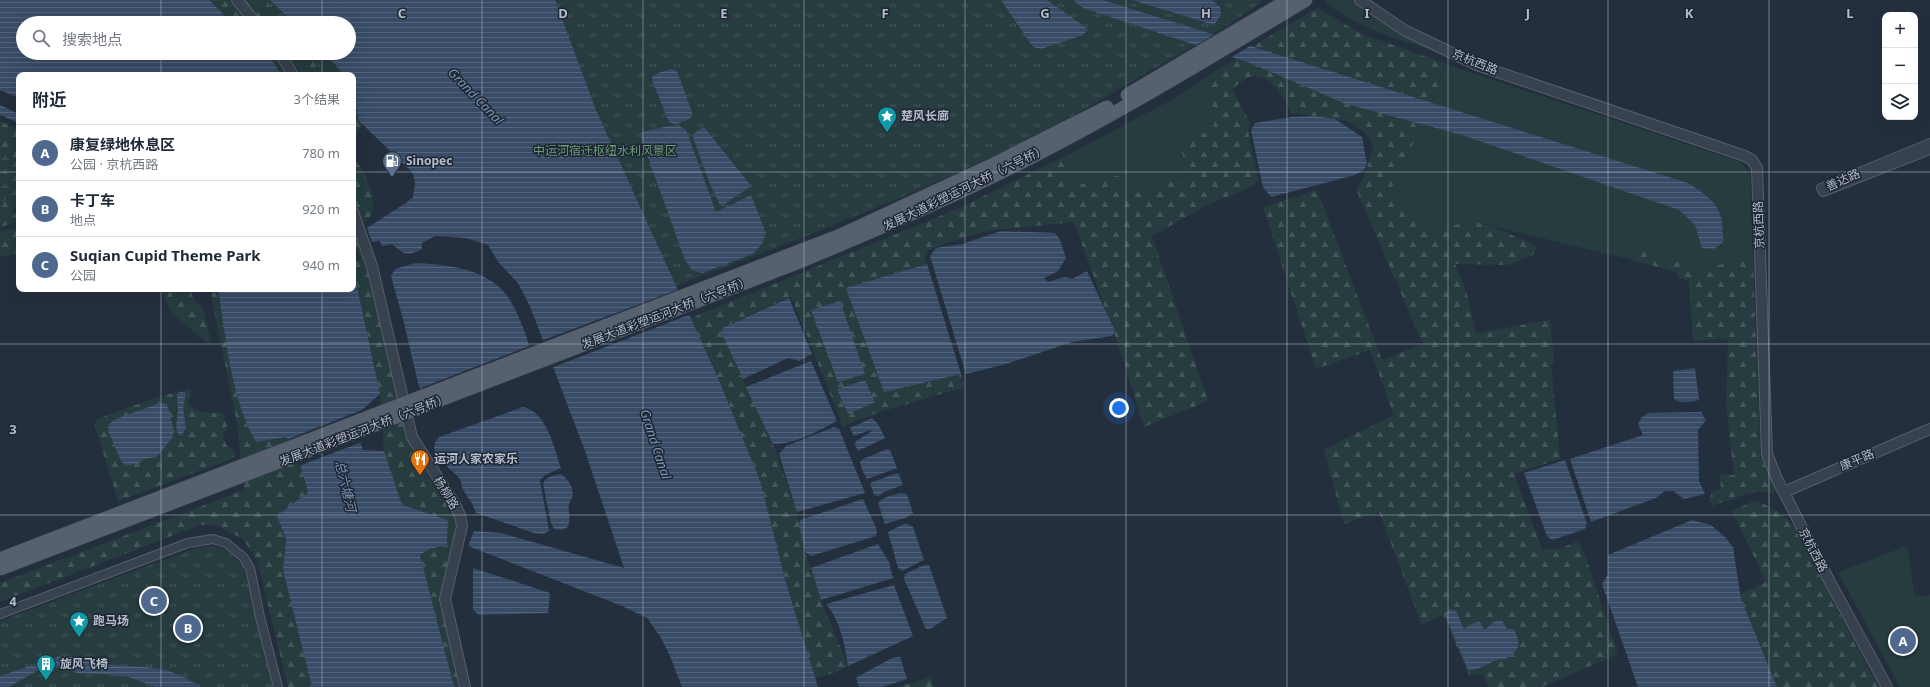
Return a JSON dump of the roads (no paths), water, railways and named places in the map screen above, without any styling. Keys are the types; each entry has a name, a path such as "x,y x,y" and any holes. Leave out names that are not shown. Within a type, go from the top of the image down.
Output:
{"main road":[{"name":"发展大道彩塑运河大桥（六号桥）","path":"0,559 841,235 992,166 1101,110 1288,0"},
{"name":"发展大道彩塑运河大桥（六号桥）","path":"0,570 792,265 895,222 1006,170 1089,126 1306,0"}],"street":[{"path":"237,0 250,16"},
{"name":"京杭西路","path":"1360,0 1404,30 1477,65 1737,153 1752,160 1757,168 1767,454 1771,466 1830,582 1887,687"},
{"path":"284,60 291,72"},
{"name":"善达路","path":"1930,143 1821,188 1822,192 1930,150"},
{"name":"杨柳路","path":"356,221 372,266 412,437 454,503 461,520 462,526 445,599 465,687"},
{"name":"康平路","path":"1784,492 1930,429"},
{"path":"0,614 188,542 202,539 219,540 226,543 243,557 250,568 278,687"}],"water":[{"path":"0,0 209,0 225,16 16,16 16,60 272,60 279,72 16,72 16,97 0,90"},
{"name":"Grand Canal","path":"270,0 555,0 596,110 717,376 760,480 786,583 818,687 682,687 670,656 660,636 647,618 622,606 468,546 474,531 501,533 624,568 585,451 530,306 518,283 499,263 488,245 466,238 435,236 422,243 422,249 409,254 403,252 392,244 382,246 380,241 372,242 367,228 413,197 415,183 413,174 410,170 359,121 356,106 356,72 341,72 331,60 356,60 356,16 287,16"},
{"path":"1001,0 1047,0 1088,29 1083,35 1041,49 1033,47"},
{"path":"1073,0 1103,0 1688,183 1710,199 1718,210 1721,216 1724,241 1714,249 1702,248 1695,225 1679,210 1462,135 1346,104 1250,63 1083,8"},
{"path":"1132,0 1212,0 1220,7 1221,15 1214,25"},
{"path":"671,69 677,71 693,115 688,120 674,124 669,122 652,77 658,73"},
{"path":"0,105 16,113 16,122 0,115"},
{"path":"1314,116 1335,119 1362,137 1367,164 1364,170 1355,175 1271,197 1263,187 1251,131 1255,123 1292,117"},
{"path":"669,126 679,126 686,130 716,212 751,195 766,233 762,244 753,254 702,273 692,270 685,260 641,138 642,132"},
{"path":"702,128 705,128 751,186 723,205 720,205 710,184 694,140 693,134"},
{"path":"1001,231 1055,233 1060,240 1066,258 1058,271 1044,278 1048,282 1065,277 1072,279 1087,271 1115,331 1112,336 1072,342 1006,364 966,374 930,256 936,248 962,244"},
{"path":"415,263 461,268 483,276 501,289 513,305 518,315 527,338 536,369 429,412 418,383 391,276 395,269"},
{"path":"927,264 961,374 884,392 846,288"},
{"name":"总六塘河","path":"356,282 380,394 353,418 363,450 384,451 402,505 448,520 447,545 429,549 420,555 454,687 312,687 283,570 286,539 277,516 308,492 295,446 286,437 256,442 241,407 235,388 218,292 356,292"},
{"path":"789,298 812,354 799,361 788,358 743,379 721,332 723,328"},
{"path":"840,301 865,374 838,382 811,310"},
{"path":"811,361 837,421 797,440 781,444 773,444 746,387"},
{"path":"1695,368 1699,400 1689,402 1677,401 1674,399 1673,371"},
{"path":"865,380 875,402 848,414 837,389"},
{"path":"180,392 186,393 183,408 186,428 181,436 176,427 178,411 177,394"},
{"path":"160,403 167,404 174,431 172,438 157,457 144,459 139,463 126,466 121,461 108,430 109,424 116,419"},
{"path":"523,407 531,410 544,423 561,468 545,475 540,480 549,531 543,534 534,533 476,513 472,503 463,489 459,478 440,459 434,448 439,437"},
{"path":"1701,412 1706,420 1698,430 1699,481 1705,494 1684,499 1673,491 1665,491 1656,498 1591,522 1570,459 1643,435 1638,424 1641,418 1648,413"},
{"path":"872,418 878,424 885,438 858,451 855,445 856,441 872,431 870,430 854,436 850,428"},
{"path":"834,427 839,429 865,493 797,512 779,454 786,446"},
{"path":"887,449 890,450 897,468 867,479 860,462 863,459"},
{"path":"1565,460 1587,524 1585,529 1552,540 1547,536 1524,473"},
{"path":"897,473 899,474 903,485 884,492 879,496 874,495 870,483"},
{"path":"561,474 570,484 573,495 569,504 568,526 561,530 554,529 551,523 543,484 548,478"},
{"path":"900,493 907,494 913,513 908,517 885,524 878,503 884,498"},
{"path":"863,499 877,530 876,536 811,556 805,552 799,525 800,520"},
{"path":"1692,520 1711,525 1725,537 1733,547 1741,599 1777,687 1638,687 1602,584 1608,574 1608,555"},
{"path":"906,523 913,527 924,560 902,571 898,568 888,532"},
{"path":"878,544 889,562 893,578 821,600 811,568"},
{"path":"924,565 929,565 947,618 930,629 926,629 904,579 905,574"},
{"path":"473,568 550,593 548,613 479,615 473,610"},
{"path":"894,585 913,636 848,666 838,625 831,610 826,604"},
{"path":"1449,609 1456,611 1464,629 1473,623 1479,622 1485,630 1493,622 1502,620 1507,629 1514,629 1518,639 1517,650 1505,659 1496,660 1478,669 1468,670 1446,617"},
{"path":"60,656 117,665 164,670 175,673 200,687 155,687 129,677 77,673 65,668 53,667 42,668 9,687 0,687 0,676"},
{"path":"900,657 907,679 882,687 859,687 856,678 892,658"}],"place":[{"name":"楚风长廊","path":"887,133"},
{"name":"Sinopec","path":"392,178"},
{"name":"运河人家农家乐","path":"420,476"},
{"name":"Suqian Cupid Theme Park","path":"154,601"},
{"name":"卡丁车","path":"188,628"},
{"name":"跑马场","path":"79,638"},
{"name":"康复绿地休息区","path":"1903,641"},
{"name":"旋风飞椅","path":"46,681"}],"park label":[{"name":"中运河宿迁枢纽水利风景区","path":"605,151"}]}
